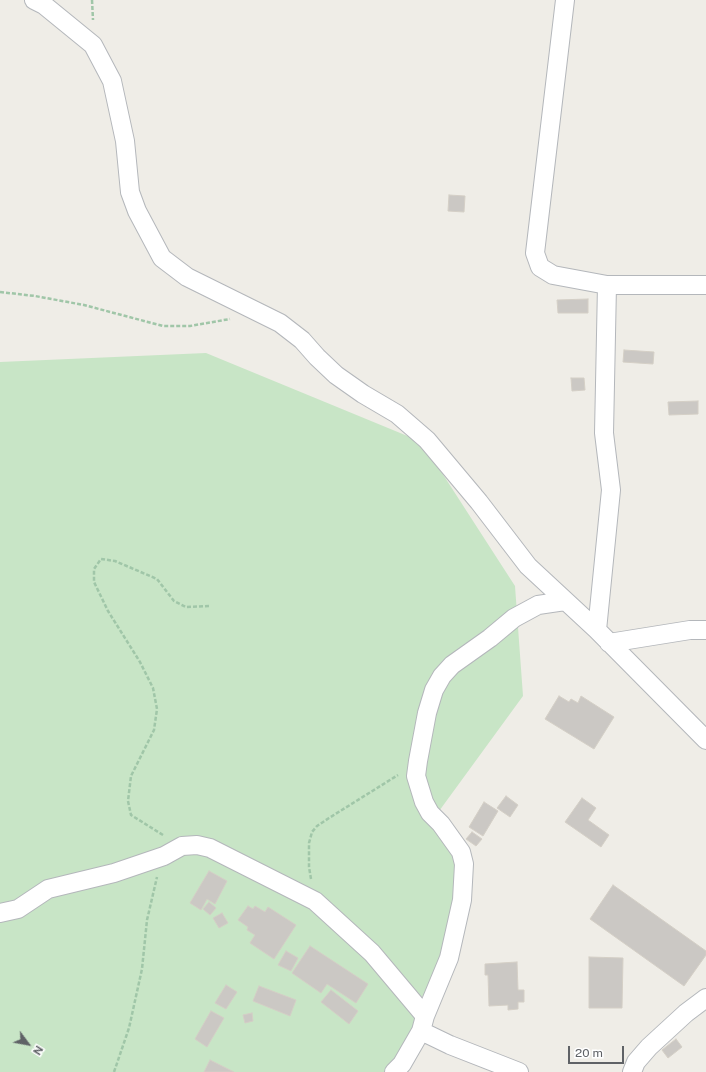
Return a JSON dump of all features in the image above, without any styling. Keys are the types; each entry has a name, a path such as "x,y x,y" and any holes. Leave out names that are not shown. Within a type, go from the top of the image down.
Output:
{"street":[{"path":"34,0 44,5 93,45 112,81 125,141 130,192 137,211 162,258 187,277 280,323 302,340 336,375 363,394 397,414 427,440 479,502 528,566 603,636 706,740"},
{"path":"566,0 535,253 540,267 553,275 607,285 706,284"},
{"path":"603,636 611,490 604,433 607,285"},
{"path":"394,1072 402,1064 423,1023 449,958 462,900 464,864 461,852 441,824 430,813 424,802 416,776 427,714 434,690 442,676 452,665 490,638 514,618 538,605 565,601"},
{"path":"603,636 706,630"},
{"path":"0,913 18,909 48,889 114,873 164,856 182,846 210,848 315,901 372,953 423,1023 450,1045 519,1072"},
{"path":"632,1072 636,1062 649,1046 686,1013 706,998"}],"path":[{"path":"0,292 35,296 84,305 163,326 190,326 232,319"},
{"path":"182,846 131,815 128,801 131,776 154,730 157,709 153,688 140,662 108,611 94,582 94,569 101,559 116,560 157,579 174,601 186,607 210,606"},
{"path":"315,901 309,866 309,843 312,832 317,826 397,776 418,761"},
{"path":"114,1072 129,1028 142,969 147,920 155,882 164,856"}],"green space":[{"path":"206,353 422,442 515,586 523,696 434,818 458,869 450,931 430,986 421,998 415,1033 389,1072 0,1072 0,362"}],"building":[{"path":"449,195 465,196 464,212 448,211"},
{"path":"588,299 588,313 558,313 557,300"},
{"path":"624,350 654,352 653,364 623,362"},
{"path":"571,378 584,378 585,390 572,391"},
{"path":"698,401 698,414 669,415 668,402"},
{"path":"559,696 569,702 571,699 578,703 581,696 614,717 594,749 545,719"},
{"path":"506,796 518,805 510,817 497,808"},
{"path":"582,798 596,808 588,820 609,835 601,847 565,822"},
{"path":"484,802 498,811 483,836 469,827"},
{"path":"472,832 482,839 476,846 466,839"},
{"path":"209,871 227,881 215,904 207,899 201,910 190,903"},
{"path":"613,885 706,951 706,955 684,986 590,919"},
{"path":"209,902 216,908 210,915 203,909"},
{"path":"248,906 253,909 255,906 265,912 268,907 296,925 274,959 250,943 255,935 247,930 248,927 238,920"},
{"path":"222,913 228,923 219,928 213,918"},
{"path":"310,946 368,984 356,1003 327,984 321,993 292,973"},
{"path":"286,951 298,958 291,971 278,965"},
{"path":"589,957 623,958 622,1008 589,1008"},
{"path":"517,962 518,990 524,990 524,1002 518,1002 518,1009 508,1010 508,1005 489,1006 488,975 485,975 485,964"},
{"path":"226,985 237,992 226,1009 215,1003"},
{"path":"259,986 296,1000 290,1016 253,1001"},
{"path":"331,990 358,1011 349,1024 321,1002"},
{"path":"211,1011 224,1018 207,1047 195,1039"},
{"path":"252,1013 253,1021 245,1023 243,1015"},
{"path":"676,1039 682,1047 668,1058 662,1050"},
{"path":"210,1060 234,1072 204,1072"}]}
